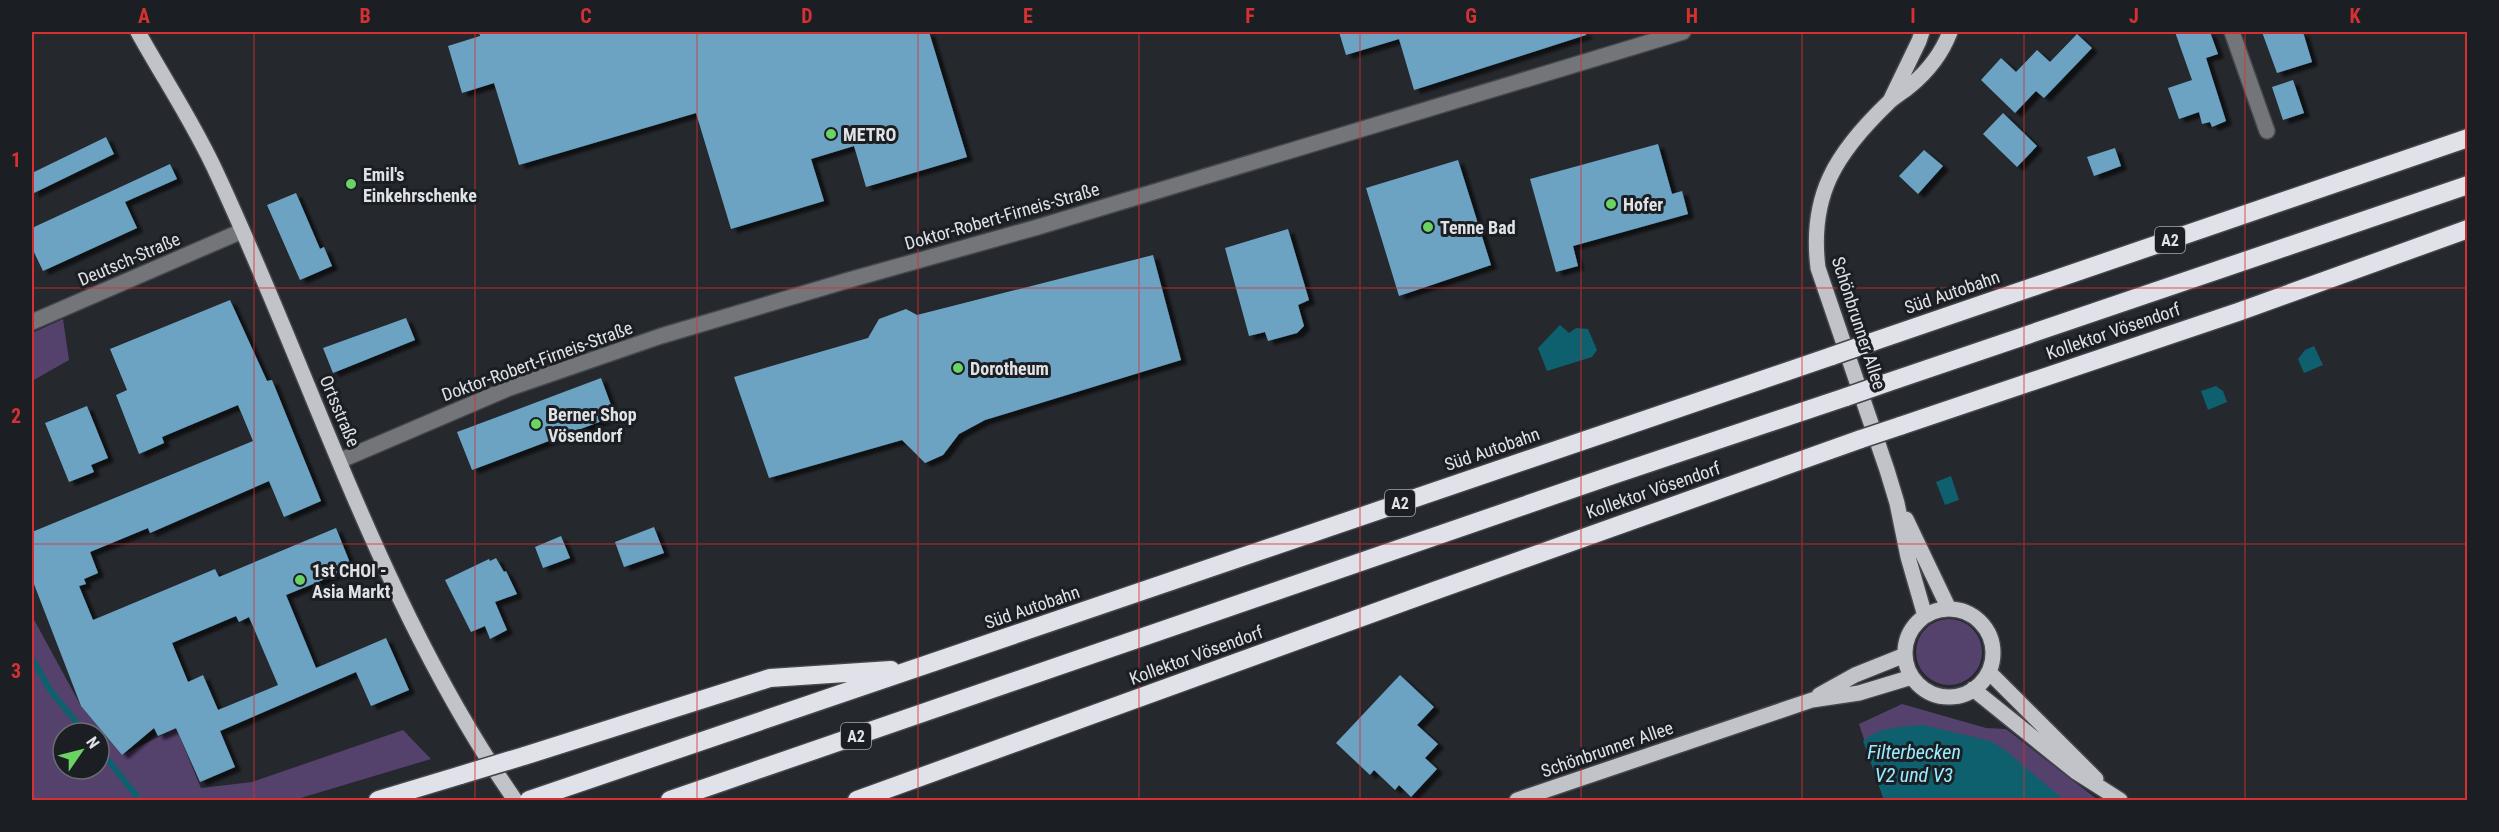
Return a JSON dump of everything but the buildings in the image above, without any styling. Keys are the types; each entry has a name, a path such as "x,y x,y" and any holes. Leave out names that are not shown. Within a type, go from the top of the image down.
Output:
{"highway":[{"name":"Süd Autobahn","path":"529,801 2468,138"},
{"name":"A2","path":"670,801 1599,479 2468,185"},
{"name":"Kollektor Vösendorf","path":"857,801 1434,591 1861,439 2238,312 2468,229"},
{"path":"378,801 770,678 916,668"}],"main road":[{"name":"Ortsstraße","path":"138,32 216,172 379,553 449,697 474,740 515,801"},
{"name":"Schönbrunner Allee","path":"1889,102 1922,32"},
{"name":"Schönbrunner Allee","path":"1925,616 1908,557 1897,504 1818,268 1814,240 1818,210 1831,174 1849,145 1889,102 1910,86 1931,65 1950,32"},
{"name":"Schönbrunner Allee","path":"1897,504 1949,609"},
{"path":"1949,609 1969,613 1987,631 1994,658 1990,673 1973,689 1964,694 1943,697 1927,691 1912,677 1905,654 1911,631 1925,616 1949,609"},
{"name":"Schönbrunner Allee","path":"1812,700 1855,675 1905,654"},
{"path":"1990,673 2120,801"},
{"name":"Schönbrunner Allee","path":"1517,801 1812,700 1858,693 1912,677"},
{"path":"1973,689 2076,772 2107,790"}],"street":[{"name":"Doktor-Robert-Firneis-Straße","path":"339,460 507,389 661,336 1038,227 1683,32"},
{"path":"2232,32 2267,131"},
{"name":"Deutsch-Straße","path":"32,322 242,231"}],"shaded area":[{"path":"63,319 69,360 32,381 32,333"},
{"path":"32,616 81,706 94,721 51,721 51,781 111,781 111,742 122,755 176,728 201,788 252,782 403,730 431,759 294,800 32,800"},
{"path":"1949,619 1962,622 1972,629 1979,639 1982,652 1979,665 1972,675 1962,682 1949,685 1936,682 1926,675 1919,665 1916,652 1919,639 1926,629 1936,622"},
{"name":"Filterbecken V2 und V3","path":"1902,704 1986,728 2006,729 2098,800 1884,800 1859,724"}],"water":[{"path":"1560,325 1569,333 1576,328 1588,329 1597,350 1592,357 1547,371 1538,348"},
{"path":"2314,346 2323,365 2304,373 2298,359 2305,350"},
{"path":"2216,386 2223,391 2227,402 2208,410 2201,391"},
{"path":"1951,476 1959,500 1945,505 1936,482"},
{"name":"Filterbecken V2 und V3","path":"1923,725 1990,741 2005,750 2064,800 1884,800 1863,741 1884,730"}],"waterway":[{"path":"32,658 50,690 75,721"},
{"path":"111,764 136,795"}],"place":[{"name":"METRO","path":"831,134"},
{"name":"Emil's Einkehrschenke","path":"351,184"},
{"name":"Hofer","path":"1611,204"},
{"name":"Tenne Bad","path":"1428,227"},
{"name":"Dorotheum","path":"958,368"},
{"name":"Berner Shop Vösendorf","path":"536,424"},
{"name":"1st CHOI - Asia Markt","path":"300,580"}]}
